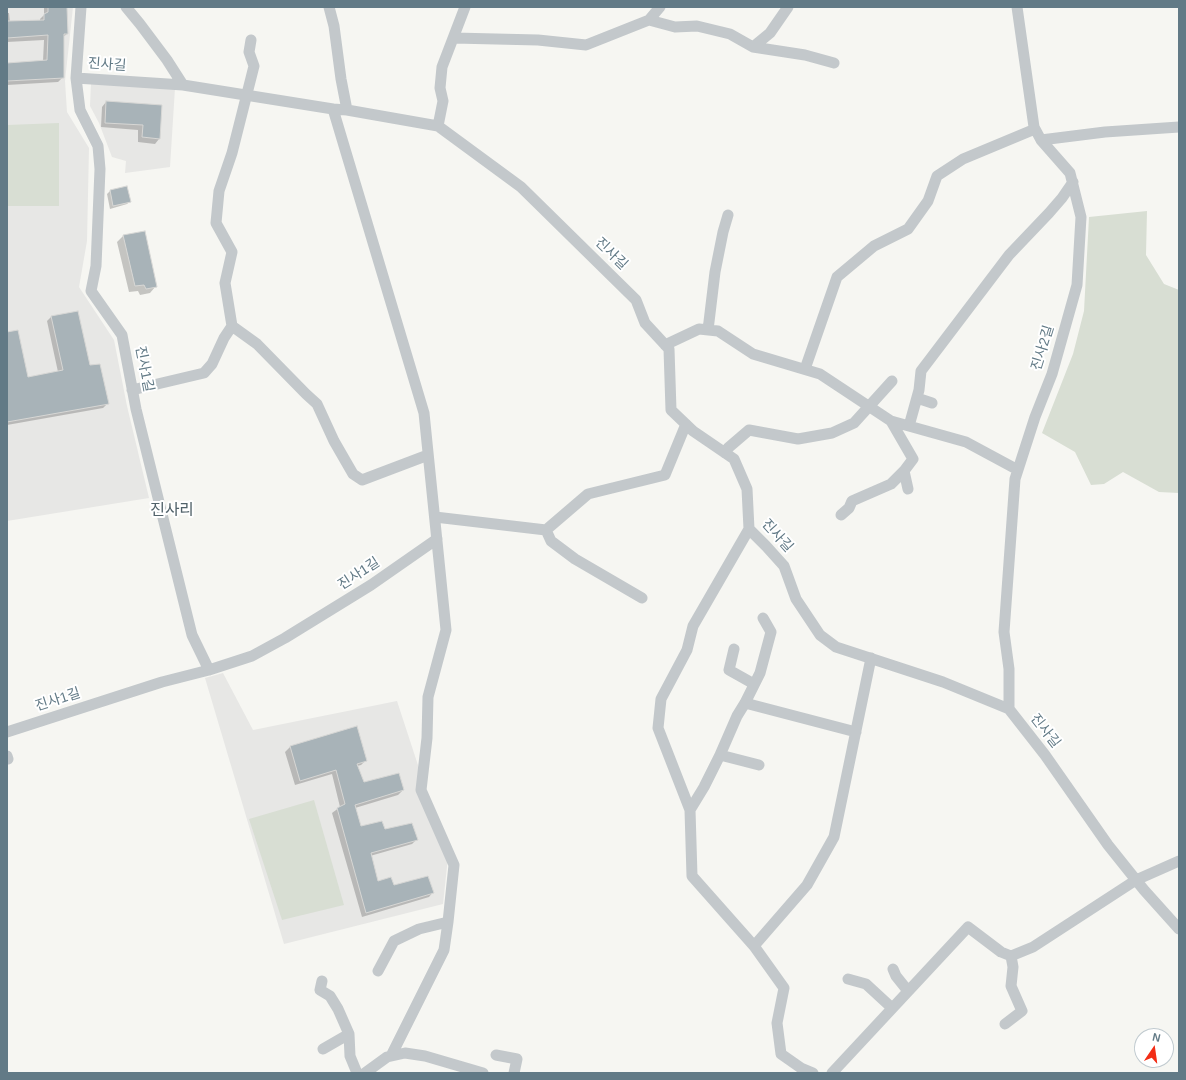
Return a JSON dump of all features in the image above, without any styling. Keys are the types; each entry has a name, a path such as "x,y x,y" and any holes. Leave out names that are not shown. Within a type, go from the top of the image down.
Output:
{"street":[{"name":"진사길","path":"81,7 76,78 183,85 347,110 438,126 521,187 636,300 645,323 669,349 671,410 693,431 734,459 747,489 749,529 784,566 796,599 820,635 836,647 943,682 1008,709 1044,754 1108,845 1136,880 1179,929"},
{"path":"126,7 154,42 183,85"},
{"path":"329,7 334,26 341,80 347,110"},
{"path":"438,126 442,101 440,88 442,67 465,7"},
{"path":"454,38 538,40 586,45 649,20 660,7"},
{"path":"753,47 770,33 788,7"},
{"name":"진사2길","path":"1008,709 1009,669 1004,632 1015,479 1035,417 1052,374 1077,285 1081,217 1070,172 1041,140 1036,130 1017,7"},
{"path":"649,20 675,27 697,26 730,34 753,47 804,55 834,63"},
{"path":"132,390 204,373 212,364 224,338 232,326 225,283 232,252 216,223 219,190 232,153 248,96 254,66 249,52 251,40"},
{"name":"진사1길","path":"76,78 80,110 98,146 100,162 96,266 91,291 122,335 132,390 192,635 210,670"},
{"path":"333,109 424,413 446,630 428,697 427,738 421,790 454,865 448,922 444,950 399,1043 391,1056"},
{"path":"1041,140 1105,132 1179,127"},
{"path":"805,369 837,277 874,246 908,229 928,201 937,176 963,158 1036,130"},
{"path":"909,426 917,398 921,371 1009,255 1049,213 1073,182"},
{"path":"708,330 715,272 728,215"},
{"path":"232,326 257,344 317,404 334,441 353,474 362,480 428,455"},
{"path":"666,345 699,329 718,331 753,354 820,374 891,421 966,442 1018,470"},
{"path":"725,453 728,448 749,430 798,439 832,433 854,423 892,381"},
{"path":"917,398 932,404"},
{"path":"842,515 849,508 852,501 891,484 913,459 891,421"},
{"path":"435,517 546,530 588,494 665,474 686,424"},
{"path":"904,471 908,489"},
{"path":"749,529 693,626 687,650 660,701 658,728 690,810 692,876 754,946 784,988 777,1023 781,1054 801,1068 813,1073"},
{"path":"546,530 551,541 575,559 642,598"},
{"name":"진사1길","path":"7,732 162,682 210,670 252,656 285,638 371,585 437,539"},
{"path":"690,810 704,787 737,716 760,673 771,632 763,618"},
{"path":"734,649 729,670 754,684"},
{"path":"754,946 807,885 834,837 871,658"},
{"path":"745,703 856,732"},
{"path":"720,755 759,765"},
{"path":"832,1073 968,927 1001,952 1011,956 1033,947 1136,880 1179,860"},
{"path":"378,971 394,941 419,929 448,922"},
{"path":"1005,1024 1022,1011 1011,986 1013,967 1011,956"},
{"path":"893,969 896,976 908,991"},
{"path":"848,979 866,984 892,1008"},
{"path":"322,981 320,990 330,996 338,1009 348,1034 350,1056 357,1073"},
{"path":"323,1049 348,1034"},
{"path":"365,1073 387,1057 405,1053 425,1056 483,1073"},
{"path":"496,1055 517,1059 514,1073"}],"shaded area":[{"path":"7,7 73,7 65,81 67,112 89,148 87,241 79,287 114,340 127,406 149,498 7,521"},
{"path":"91,83 175,88 170,167 125,173 126,161 112,157 99,123 90,106"},
{"path":"59,123 59,206 7,206 7,125"},
{"path":"1147,211 1146,255 1164,284 1179,290 1179,493 1159,492 1123,472 1104,484 1091,485 1075,452 1042,433 1073,354 1084,311 1089,217"},
{"path":"223,673 253,730 397,701 448,857 443,904 284,944 205,678"},
{"path":"314,800 344,905 282,920 249,819"}],"building":[{"path":"48,7 67,7 68,34 64,34 64,78 7,81 7,63 47,60 48,35 7,38 7,21 44,20 44,14 48,12"},
{"path":"106,101 162,105 160,139 142,137 143,125 105,123"},
{"path":"127,186 131,202 113,206 110,190"},
{"path":"145,231 157,287 146,289 144,285 135,286 123,235"},
{"path":"78,311 90,365 100,364 109,404 7,422 7,332 18,330 28,377 63,370 51,316"},
{"path":"357,726 367,761 357,764 364,782 399,773 404,790 355,805 361,826 382,821 385,829 412,823 418,840 371,853 378,881 391,877 394,885 428,876 434,893 366,913 337,808 345,804 336,770 300,781 290,746"}],"district":[{"name":"진사리","path":"172,511"}]}
